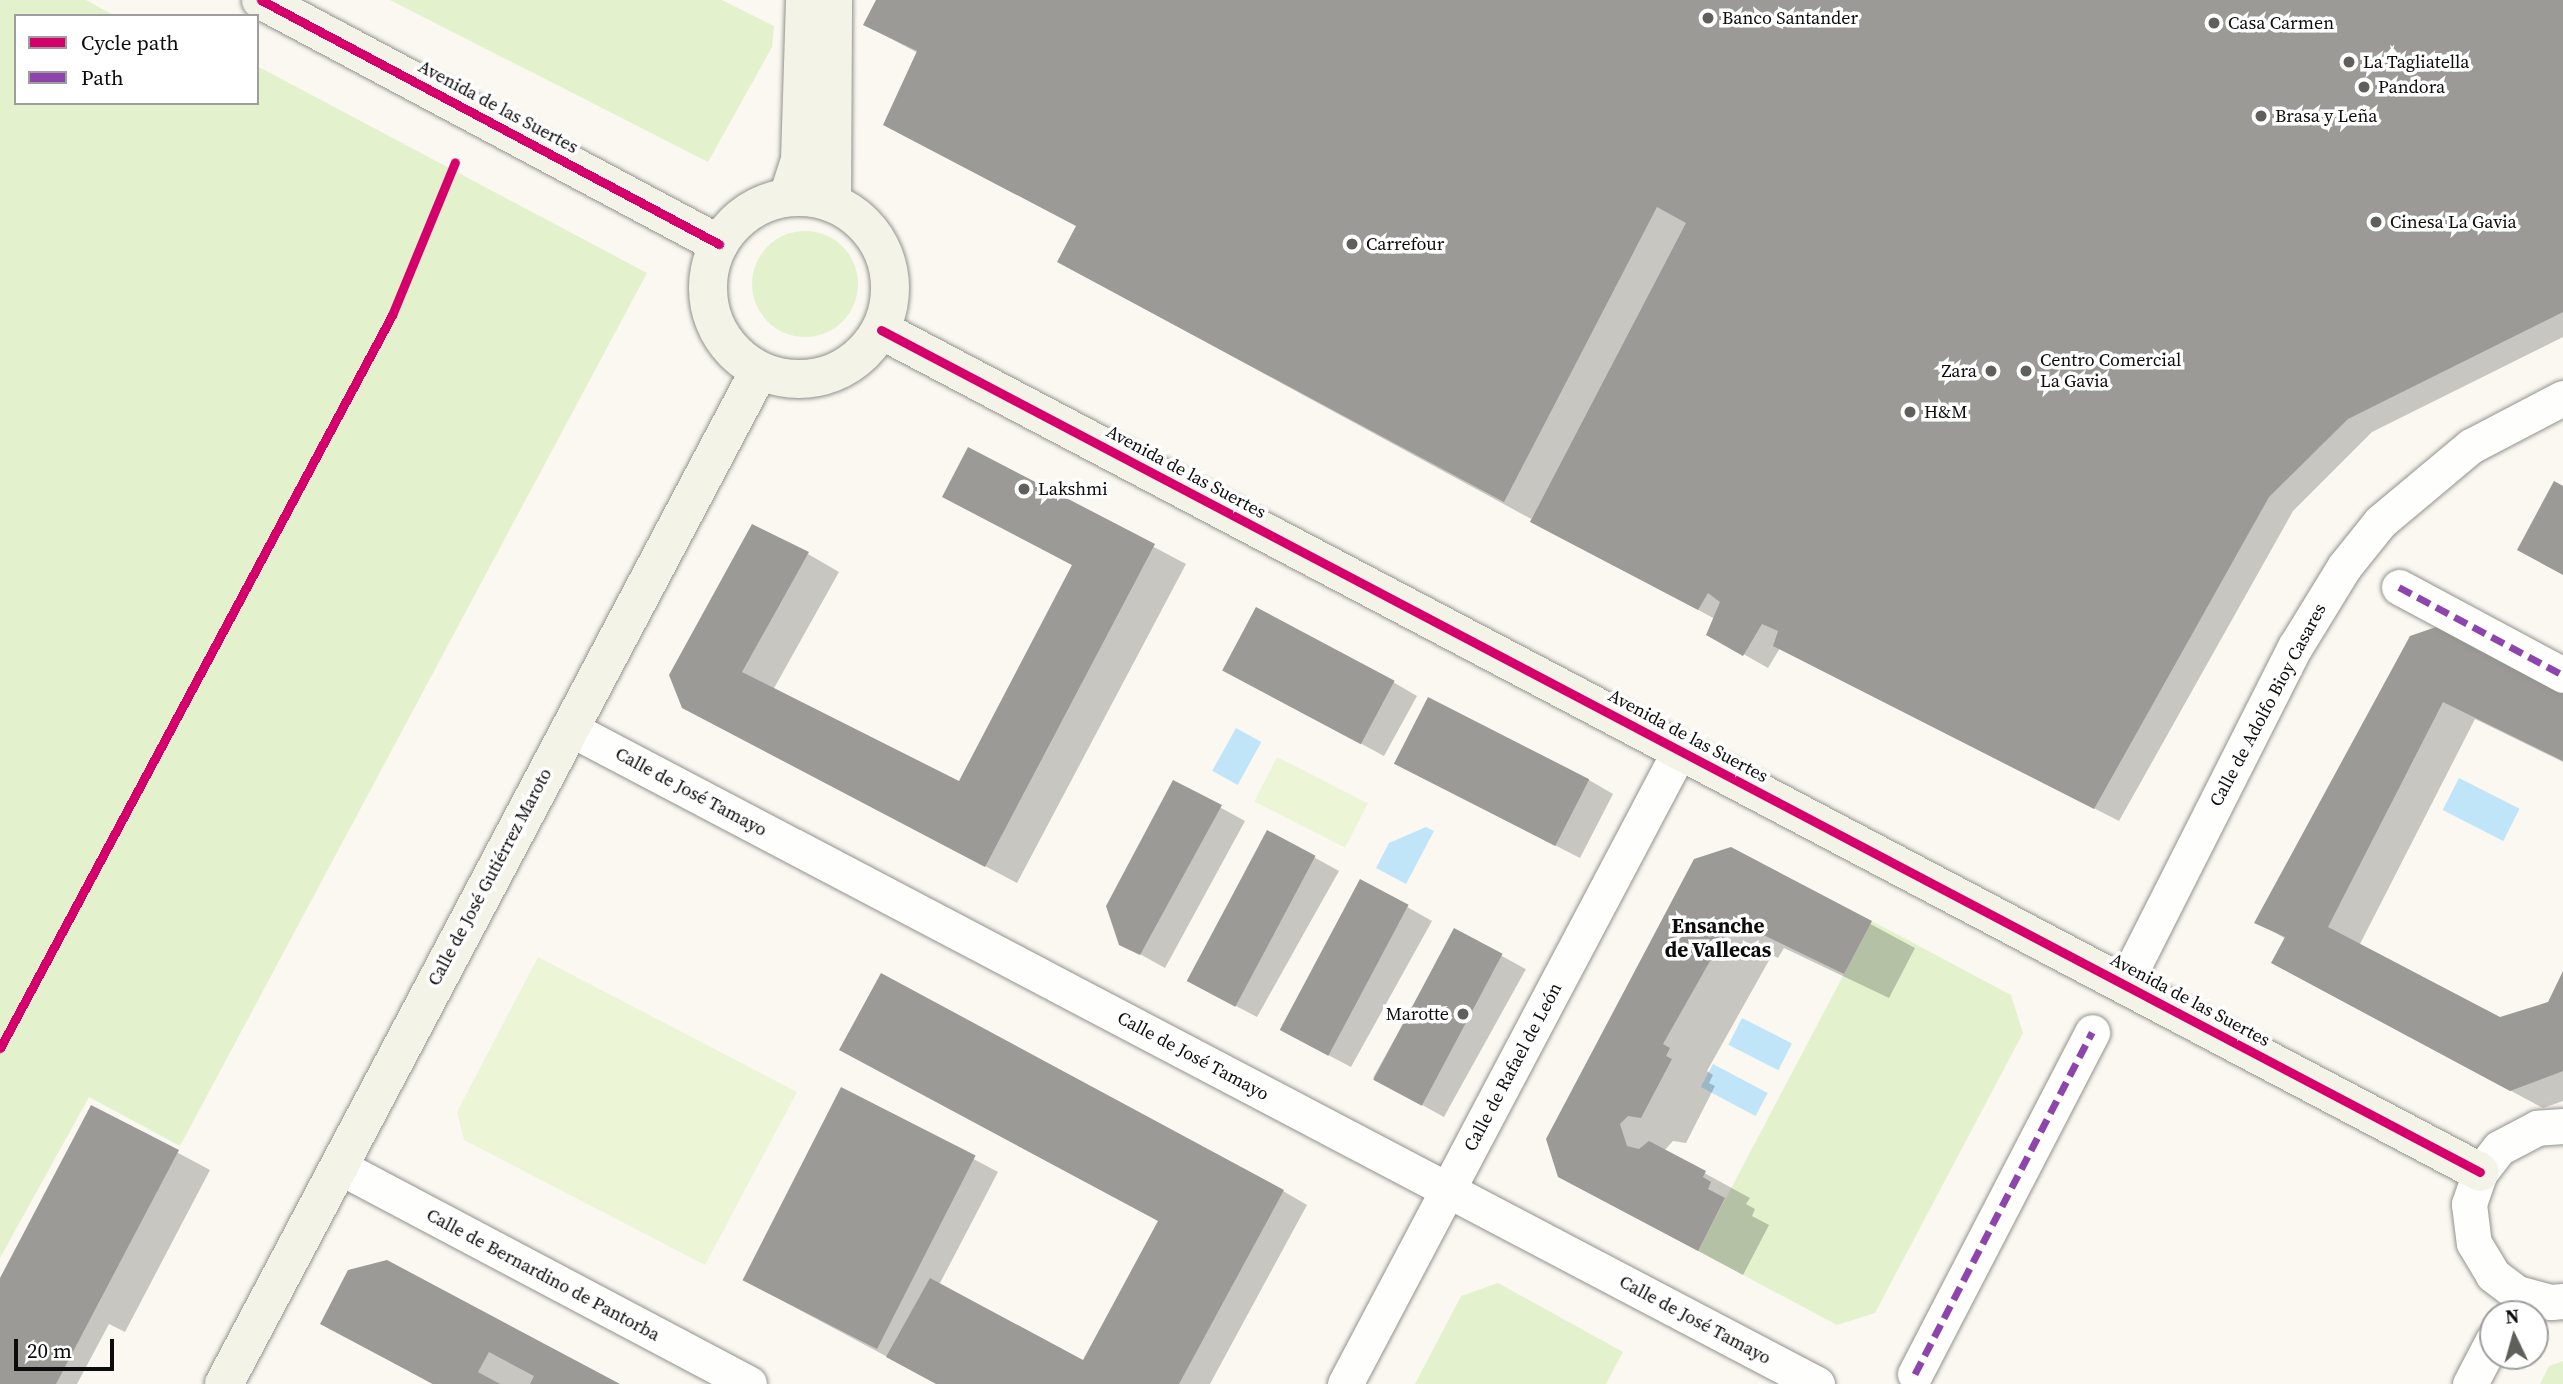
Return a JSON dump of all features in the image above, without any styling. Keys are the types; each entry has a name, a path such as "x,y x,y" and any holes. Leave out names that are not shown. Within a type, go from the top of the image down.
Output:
{"main road":[{"name":"Avenida de las Suertes","path":"261,0 719,244"},
{"path":"788,197 800,160 805,0"},
{"path":"832,0 832,203"},
{"path":"788,197 832,203 870,230 882,250 890,290 881,330 859,358 828,375 793,380 759,371 729,348 711,316 708,279 719,244 744,216 788,197"},
{"name":"Avenida de las Suertes","path":"881,330 2480,1172"},
{"name":"Calle de José Gutiérrez Maroto","path":"224,1384 759,371"}],"street":[{"name":"Calle de Adolfo Bioy Casares","path":"2125,983 2295,647 2344,567 2380,522 2471,446 2563,398"},
{"path":"2399,587 2563,675"},
{"name":"Calle de José Tamayo","path":"569,728 1817,1384"},
{"name":"Calle de Rafael de León","path":"1345,1384 1680,750"},
{"path":"1915,1374 2092,1032"},
{"path":"2509,1300 2473,1243 2469,1205 2480,1172 2499,1148 2537,1128 2563,1126"},
{"name":"Calle de Bernardino de Pantorba","path":"338,1166 749,1384"},
{"path":"2470,1384 2479,1367"}],"green space":[{"path":"0,0 86,0 111,14 14,14 14,105 259,105 259,67 647,273 180,1146 89,1097 0,1258"},
{"path":"390,0 722,0 774,26 772,47 708,162"},
{"path":"805,231 825,235 842,247 854,264 858,284 854,304 842,321 825,333 805,337 785,333 768,321 756,304 752,284 756,264 768,247 785,235"},
{"path":"1277,757 1368,803 1345,848 1254,802"},
{"path":"1872,921 2011,995 2023,1033 1875,1313 1837,1325 1698,1251"},
{"path":"538,957 797,1092 705,1265 464,1140 457,1112"},
{"path":"1498,1283 1623,1352 1606,1384 1415,1384 1461,1296"},
{"path":"2563,1361 2563,1384 2540,1384 2549,1366"}],"water":[{"path":"1236,728 1261,742 1238,785 1212,771"},
{"path":"2459,778 2520,809 2503,841 2443,810"},
{"path":"1426,827 1434,831 1406,884 1376,868 1389,843"},
{"path":"1742,1018 1792,1043 1778,1070 1728,1045"},
{"path":"1713,1064 1768,1093 1756,1116 1701,1087"}],"building":[{"name":"Centro Comercial La Gavia","path":"876,0 2563,0 2563,312 2348,419 2269,497 2094,809 1773,646 1778,631 1762,624 1743,656 1706,635 1720,602 1708,593 1698,610 1530,522 1686,223 1657,207 1504,502 1057,262 1076,226 883,125 917,51 863,25"},
{"path":"968,447 1155,544 985,867 682,708 669,675 752,524 809,552 742,672 959,781 1072,565 942,497"},
{"path":"2554,481 2563,486 2563,575 2517,550"},
{"path":"1256,607 1395,681 1361,744 1222,671"},
{"path":"2439,626 2563,692 2563,761 2443,702 2328,927 2500,1017 2548,1002 2563,971 2563,1071 2510,1091 2271,963 2285,937 2254,923 2410,636"},
{"path":"1428,697 1589,779 1555,846 1394,764"},
{"path":"1173,780 1222,805 1140,955 1119,945 1106,906"},
{"path":"1267,830 1316,856 1235,1007 1187,981"},
{"path":"1731,847 1872,921 1844,974 1739,923 1733,934 1727,931 1663,1044 1670,1048 1666,1056 1672,1059 1641,1118 1628,1116 1620,1124 1627,1146 1639,1149 1649,1141 1706,1171 1703,1177 1711,1182 1708,1189 1725,1198 1698,1251 1558,1177 1546,1139 1694,859"},
{"path":"1360,879 1409,905 1328,1056 1280,1030"},
{"path":"1454,928 1503,954 1422,1106 1373,1080"},
{"path":"881,973 1284,1190 1179,1384 936,1384 886,1357 930,1278 1083,1360 1158,1221 839,1050"},
{"path":"841,1087 976,1156 877,1349 742,1280"},
{"path":"91,1105 179,1150 56,1384 0,1384 0,1278"},
{"path":"387,1260 620,1384 530,1384 534,1376 489,1352 478,1372 500,1384 433,1384 320,1324 348,1270"}],"marked path":[{"path":"2399,587 2563,675"},
{"path":"1915,1374 2092,1032"}],"cycle path":[{"path":"261,0 719,244"},
{"path":"0,1048 392,315 455,162"},
{"path":"881,330 2480,1172"}],"place":[{"name":"Banco Santander","path":"1708,18"},
{"name":"Casa Carmen","path":"2214,23"},
{"name":"La Tagliatella","path":"2349,62"},
{"name":"Pandora","path":"2364,87"},
{"name":"Brasa y Leña","path":"2261,116"},
{"name":"Cinesa La Gavia","path":"2376,222"},
{"name":"Carrefour","path":"1352,244"},
{"name":"Zara","path":"1991,371"},
{"name":"Centro Comercial La Gavia","path":"2026,371"},
{"name":"H&M","path":"1910,412"},
{"name":"Lakshmi","path":"1024,489"},
{"name":"Marotte","path":"1463,1014"}],"district":[{"name":"Ensanche de Vallecas","path":"1718,938"}]}
